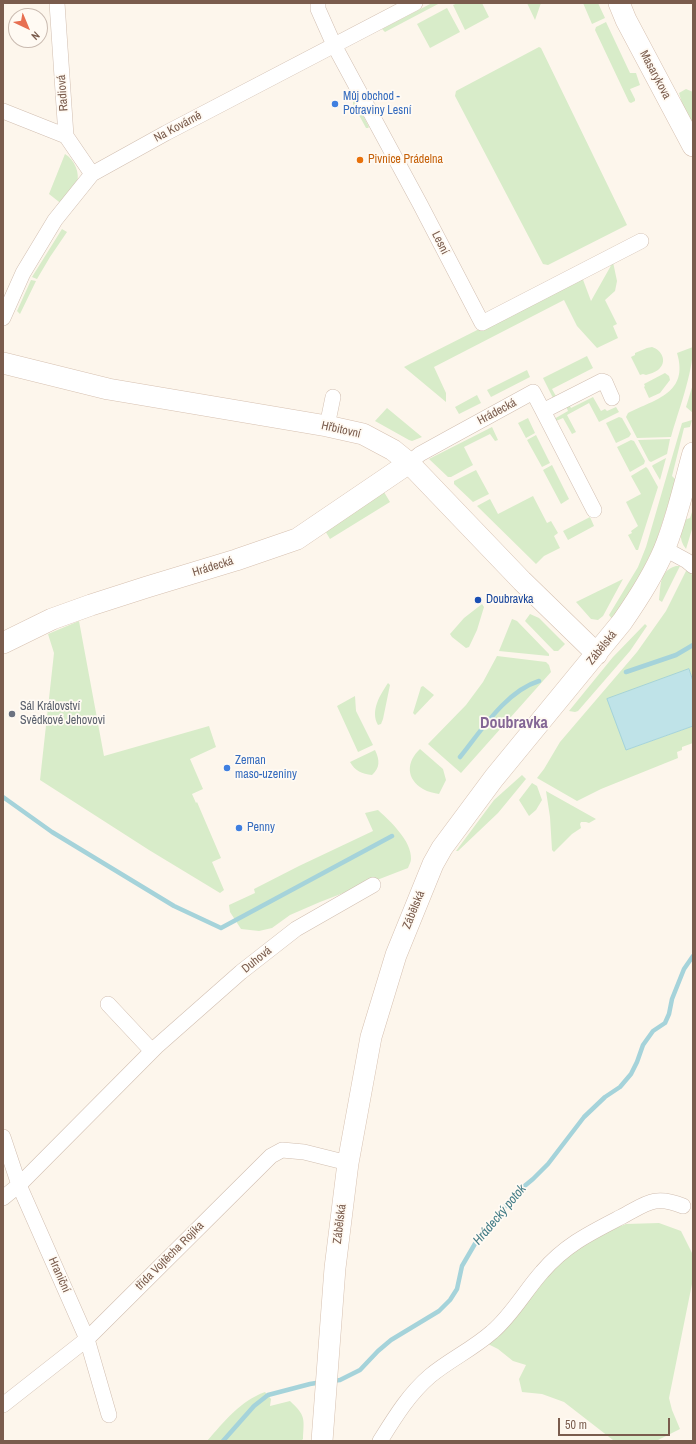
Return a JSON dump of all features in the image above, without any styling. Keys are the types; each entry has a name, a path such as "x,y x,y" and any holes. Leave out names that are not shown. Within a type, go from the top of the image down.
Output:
{"main road":[{"name":"Masarykova","path":"619,3 630,27 693,146"},
{"name":"Hřbitovní","path":"3,363 108,388 327,426 363,434 393,450 415,459 522,581 597,654"},
{"name":"Zábělská","path":"322,1441 335,1268 348,1163 371,1037 396,955 433,864 442,848 494,778 597,654 641,595 665,549 693,453"},
{"name":"Hrádecká","path":"3,643 52,619 91,605 236,560 297,539 415,459"}],"street":[{"name":"Radiová","path":"57,3 66,136"},
{"name":"Lesní","path":"318,3 318,10 334,45 417,198 482,323 612,259 642,241"},
{"name":"Na Kovárně","path":"3,318 23,273 55,220 92,174 166,133 416,3"},
{"path":"3,111 66,136 92,174"},
{"path":"543,411 602,381 605,382 612,398"},
{"name":"Hrádecká","path":"415,459 534,392 594,510"},
{"path":"327,426 333,397"},
{"path":"665,549 693,566"},
{"name":"Duhová","path":"3,1198 19,1185 152,1051 241,972 296,929 373,885"},
{"path":"108,1004 152,1051"},
{"name":"Hraniční","path":"3,1137 19,1185 87,1339 109,1415"},
{"name":"třída Vojtěcha Rojíka","path":"3,1405 87,1339 271,1156 282,1150 304,1152 348,1163"},
{"path":"380,1441 395,1417 416,1390 431,1376 493,1332 542,1272 560,1253 579,1238 655,1200 670,1200 683,1206"}],"green space":[{"path":"432,3 440,3 385,32 382,29"},
{"path":"458,3 482,3 489,17 465,30 453,5"},
{"path":"527,3 541,3 535,20"},
{"path":"583,3 598,3 605,18 592,24"},
{"path":"447,8 460,32 430,48 417,24"},
{"path":"606,22 630,73 636,73 640,85 630,89 635,99 635,101 631,103 629,102 595,30 596,27"},
{"path":"539,47 541,48 627,225 548,265 543,264 455,96 456,91"},
{"path":"686,89 693,92 693,125 685,114 679,93"},
{"path":"355,100 369,127 368,128 366,128 353,104 353,101"},
{"path":"65,154 72,160 76,167 78,180 75,189 63,205 49,194"},
{"path":"62,229 67,232 37,279 32,277"},
{"path":"613,262 617,281 615,291 605,300 617,324 613,326 618,338 597,348 577,326 564,300 434,367 446,393 446,402 404,367 582,277 591,301"},
{"path":"31,280 36,281 20,314 17,311"},
{"path":"652,347 661,353 663,363 658,370 646,375 640,375 631,357 635,355 635,353"},
{"path":"693,347 691,369 671,437 637,438 626,417 628,413 668,393 674,386 678,377 679,366 677,353"},
{"path":"587,356 593,368 552,389 557,398 554,400 543,378"},
{"path":"527,370 530,377 491,397 487,390"},
{"path":"665,373 669,376 670,380 660,393 649,398 644,384"},
{"path":"693,384 693,413 686,407"},
{"path":"477,395 481,403 459,414 455,407"},
{"path":"593,397 601,411 605,409 607,411 616,407 619,412 599,422 589,403 567,415 576,432 572,434 563,418 556,421 554,419 568,411 566,406 569,404 571,408"},
{"path":"387,408 422,437 412,441 409,440 375,421"},
{"path":"619,417 622,418 631,434 629,437 616,443 606,423"},
{"path":"528,418 535,433 526,438 518,423"},
{"path":"692,420 690,427 684,428 672,476 676,480 655,545 638,579 612,619 609,615 638,567 646,547 682,423"},
{"path":"492,427 498,440 495,441 490,434 464,447 473,465 451,477 448,477 429,459"},
{"path":"536,435 550,463 542,467 527,440"},
{"path":"670,439 667,454 651,462 649,461 638,440"},
{"path":"631,440 634,441 645,461 644,464 630,472 617,447"},
{"path":"666,458 660,480 652,466"},
{"path":"552,465 569,499 561,504 543,470"},
{"path":"646,467 658,487 638,550 636,550 628,535 638,526 626,502 641,494 631,476"},
{"path":"476,470 489,494 473,502 454,484 454,481"},
{"path":"384,492 390,502 330,539 324,529"},
{"path":"533,496 547,523 551,521 558,533 554,536 560,548 544,556 536,564 477,506 490,499 498,514"},
{"path":"693,509 693,526 686,549 682,542 681,531 684,520 690,518"},
{"path":"590,517 594,526 568,540 563,531"},
{"path":"676,566 680,566 662,602 659,600 662,579 666,571"},
{"path":"687,569 693,576 693,681 689,669 626,750 693,726 693,743 682,747 682,750 677,752 678,758 601,789 577,801 537,778 560,742 637,652 666,611"},
{"path":"623,579 603,616 598,620 591,619 576,602"},
{"path":"482,604 484,607 477,630 469,647 466,648 450,634 464,618"},
{"path":"530,614 539,618 565,644 558,651 554,651 525,621"},
{"path":"512,619 517,621 549,654 549,656 499,651"},
{"path":"79,621 104,756 209,726 216,747 190,759 203,789 192,794 196,803 197,802 221,858 212,862 224,890 220,893 149,850 40,780 54,653 48,634"},
{"path":"645,624 647,626 630,651 578,711 569,711 613,657"},
{"path":"497,656 546,662 549,665 551,672 461,773 428,744 466,705 483,682"},
{"path":"388,683 390,685 383,719 381,724 378,725 375,714 377,703"},
{"path":"423,686 434,695 415,715 413,713 421,687"},
{"path":"355,696 356,711 373,745 358,752 337,706"},
{"path":"420,749 443,769 446,780 439,794 423,789 413,780 410,765 415,754"},
{"path":"375,750 378,757 378,767 372,775 359,772 350,762"},
{"path":"522,775 526,779 498,813 458,851 456,851 494,800"},
{"path":"532,783 537,786 542,800 536,810 529,816 519,800"},
{"path":"546,791 596,819 589,823 581,822 581,828 572,834 554,852 552,850 550,817"},
{"path":"378,810 399,832 408,845 411,859 408,868 290,915 272,928 259,931 241,929 230,912 229,905 255,893 254,889 373,831 365,813"},
{"path":"659,1223 681,1231 693,1255 693,1279 669,1398 680,1429 658,1440 613,1440 564,1402 542,1394 522,1392 519,1379 526,1365 513,1361 498,1349 488,1344 559,1262 586,1240 626,1224"},
{"path":"265,1392 271,1399 270,1406 290,1401 299,1410 304,1422 303,1439 301,1441 207,1441 240,1406"}],"water":[{"path":"689,669 693,681 693,726 626,750 607,699"}],"waterway":[{"path":"626,672 676,655 693,645"},
{"path":"460,757 495,713 505,703 516,693 539,681"},
{"path":"3,797 52,832 174,906 221,928 392,836"},
{"name":"Hrádecký potok","path":"331,1381 340,1380 360,1370 391,1340 439,1311 450,1300 457,1289 462,1266 476,1242 516,1193 548,1164 584,1117 605,1097 620,1087 631,1074 643,1045 653,1031 665,1023 669,1014 672,999 684,969 693,956"},
{"name":"Hrádecký potok","path":"223,1441 254,1406 268,1395 322,1382"}],"place":[{"name":"Můj obchod - Potraviny Lesní","path":"335,104"},
{"name":"Pivnice Prádelna","path":"360,160"},
{"name":"Doubravka","path":"478,600"},
{"name":"Sál Království Svědkové Jehovovi","path":"12,714"},
{"name":"Zeman maso-uzeniny","path":"227,768"},
{"name":"Penny","path":"239,828"}],"district":[{"name":"Doubravka","path":"514,724"}]}
